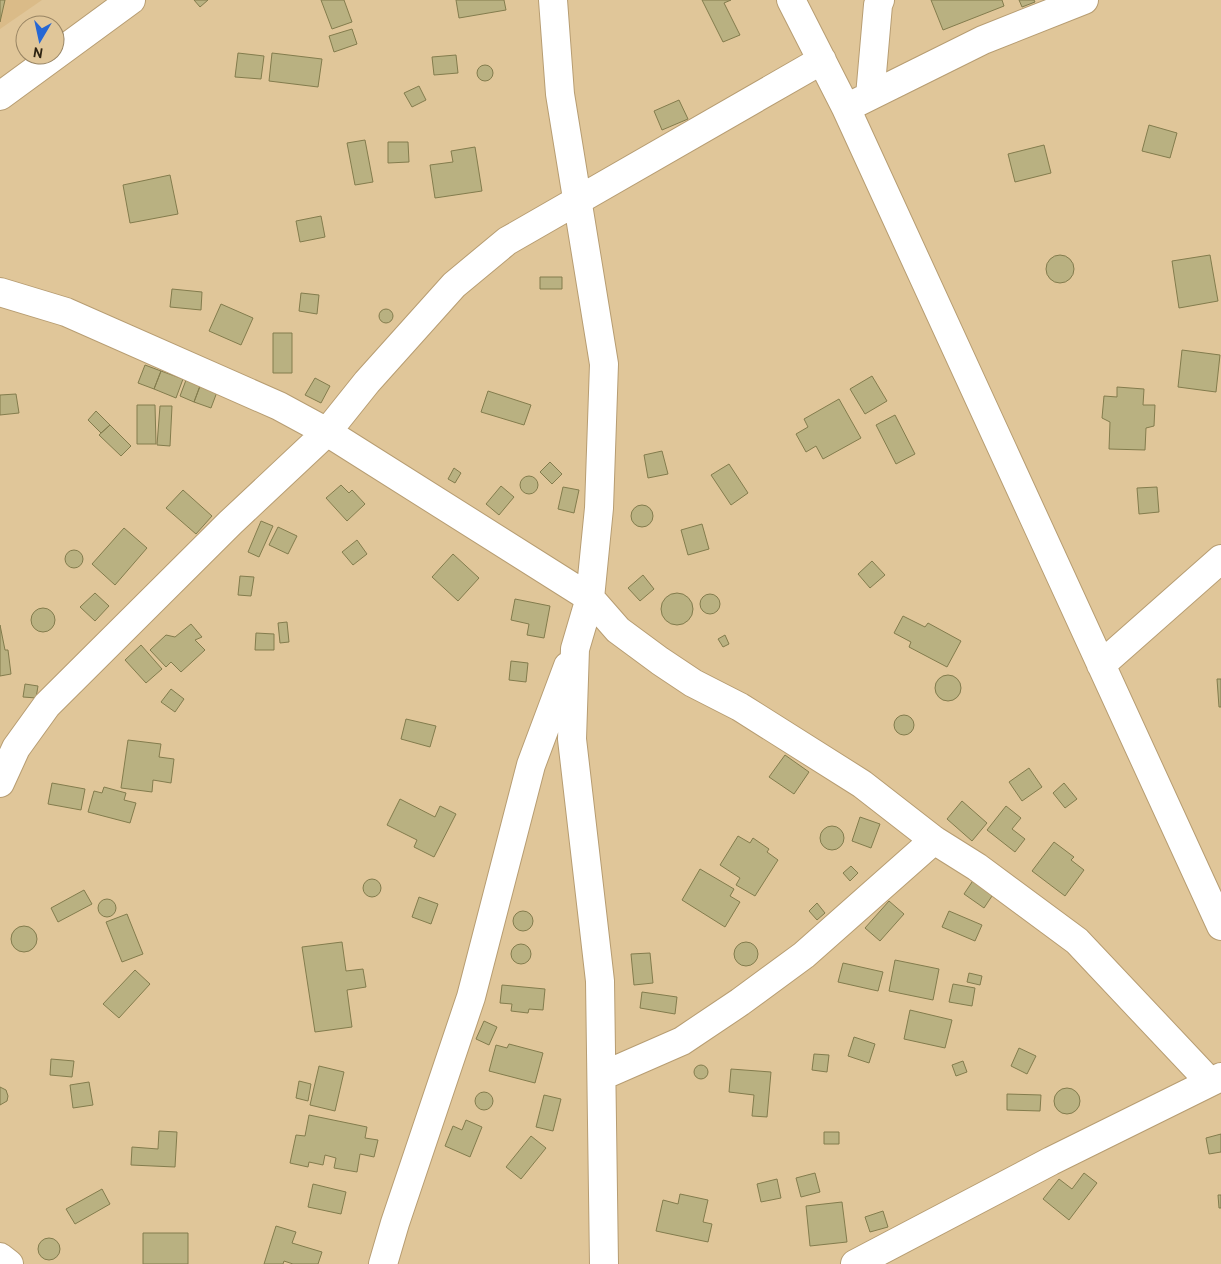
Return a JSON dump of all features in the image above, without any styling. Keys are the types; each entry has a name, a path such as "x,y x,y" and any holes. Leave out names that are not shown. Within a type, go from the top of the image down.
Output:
{"street":[{"path":"0,96 131,0"},
{"path":"384,1264 395,1223 470,997 532,765 549,713 575,649 590,598 599,508 604,364 560,94 554,0"},
{"path":"791,0 822,60 858,102 1101,664 1221,926"},
{"path":"858,102 880,0"},
{"path":"858,102 983,40 1084,0"},
{"path":"0,783 16,748 47,706 230,522 327,432 367,382 454,285 507,241 577,199 822,60"},
{"path":"0,292 66,312 279,406 327,432 590,598 618,630 660,661 693,683 740,708 862,784 934,840 977,867 1076,941 1215,1079 1051,1161 855,1264"},
{"path":"1101,664 1221,559"},
{"path":"575,649 572,739 600,981 604,1264"},
{"path":"602,1076 682,1041 740,1002 804,955 934,840"},
{"path":"0,1257 9,1264"}],"shaded area":[{"path":"0,0 42,0 20,15 15,15 15,19 0,29"}],"building":[{"path":"0,0 5,0 0,22"},
{"path":"194,0 208,0 200,7"},
{"path":"321,0 344,0 352,22 332,29"},
{"path":"456,0 504,0 506,10 459,18"},
{"path":"702,0 731,0 724,3 740,35 723,42"},
{"path":"931,0 1002,0 1004,6 943,30"},
{"path":"1019,0 1034,0 1035,2 1022,7"},
{"path":"352,29 357,44 334,52 329,36"},
{"path":"238,53 264,56 261,79 235,77"},
{"path":"272,53 322,59 318,87 269,81"},
{"path":"456,55 458,73 434,75 432,57"},
{"path":"485,65 491,67 493,73 491,79 485,81 479,79 477,73 479,67"},
{"path":"419,86 426,100 412,107 404,93"},
{"path":"679,100 688,119 662,130 654,111"},
{"path":"1149,125 1177,133 1170,158 1142,151"},
{"path":"365,140 373,182 355,185 347,143"},
{"path":"388,142 408,142 409,162 388,163"},
{"path":"1044,145 1051,173 1015,182 1008,154"},
{"path":"475,147 482,191 435,198 430,165 453,162 451,151"},
{"path":"170,175 178,214 130,223 123,185"},
{"path":"321,216 325,237 300,242 296,221"},
{"path":"1060,255 1070,259 1074,269 1070,279 1060,283 1050,279 1046,269 1050,259"},
{"path":"1210,255 1218,301 1179,308 1172,261"},
{"path":"540,277 562,277 562,289 540,289"},
{"path":"172,289 202,292 201,310 170,307"},
{"path":"301,293 319,295 317,314 299,311"},
{"path":"221,304 253,318 241,345 209,331"},
{"path":"386,309 391,311 393,316 391,321 386,323 381,321 379,316 381,311"},
{"path":"273,333 292,333 292,373 273,373"},
{"path":"1182,350 1220,355 1216,392 1178,387"},
{"path":"145,365 161,371 154,389 138,383"},
{"path":"161,371 183,379 176,398 154,389"},
{"path":"872,376 887,401 865,414 850,389"},
{"path":"315,378 330,386 321,403 305,395"},
{"path":"186,380 200,386 194,402 180,396"},
{"path":"200,386 217,392 211,408 194,402"},
{"path":"1117,387 1144,389 1143,405 1155,405 1154,426 1146,428 1145,450 1109,449 1110,422 1102,418 1104,396 1117,397"},
{"path":"488,391 531,405 524,425 481,412"},
{"path":"16,394 19,413 0,415 0,395"},
{"path":"839,399 861,438 823,459 816,446 806,452 796,434 808,427 804,419"},
{"path":"137,405 155,405 156,444 137,444"},
{"path":"160,406 172,406 170,446 157,445"},
{"path":"96,411 110,425 101,433 88,420"},
{"path":"895,415 915,454 896,464 876,425"},
{"path":"110,425 131,446 121,456 99,435"},
{"path":"662,451 668,474 648,478 644,455"},
{"path":"550,462 562,474 552,484 540,472"},
{"path":"729,464 748,493 731,505 711,475"},
{"path":"454,468 461,473 455,483 448,479"},
{"path":"529,476 535,479 538,485 535,491 529,494 523,491 520,485 523,479"},
{"path":"341,485 349,493 352,490 365,504 347,521 326,498"},
{"path":"501,486 514,497 499,515 486,504"},
{"path":"563,487 579,490 574,513 558,509"},
{"path":"1157,487 1159,512 1139,514 1137,488"},
{"path":"183,490 212,516 196,534 166,508"},
{"path":"642,505 650,508 653,516 650,524 642,527 634,524 631,516 634,508"},
{"path":"261,521 273,526 259,557 248,552"},
{"path":"702,524 709,549 688,555 681,530"},
{"path":"278,527 297,536 288,554 269,545"},
{"path":"124,528 147,548 115,585 92,564"},
{"path":"357,540 367,554 353,565 342,552"},
{"path":"74,550 82,555 83,559 78,567 74,568 66,563 65,559 70,551"},
{"path":"453,554 479,578 458,601 432,577"},
{"path":"872,561 885,575 870,588 858,574"},
{"path":"643,575 654,589 640,601 628,588"},
{"path":"240,576 254,577 251,596 238,595"},
{"path":"95,593 109,606 95,621 80,607"},
{"path":"677,593 689,597 693,609 689,621 677,625 665,621 661,609 665,597"},
{"path":"710,594 717,597 720,604 717,611 710,614 703,611 700,604 703,597"},
{"path":"515,599 550,606 544,638 527,635 529,624 511,620"},
{"path":"43,608 51,612 55,620 51,628 43,632 35,628 31,620 35,612"},
{"path":"903,616 925,627 928,623 961,641 947,667 909,647 911,642 894,633"},
{"path":"287,622 289,642 280,643 278,623"},
{"path":"191,624 202,637 195,640 205,650 181,672 171,662 166,667 150,650 166,635 175,637"},
{"path":"0,625 5,650 8,650 11,674 0,676"},
{"path":"256,633 274,634 274,650 255,650"},
{"path":"725,635 729,644 723,647 718,639"},
{"path":"141,645 162,669 146,683 125,660"},
{"path":"511,661 528,663 526,682 509,680"},
{"path":"948,675 957,679 961,688 957,697 948,701 939,697 935,688 939,679"},
{"path":"1217,679 1221,679 1221,707 1219,707"},
{"path":"25,684 38,686 36,698 23,697"},
{"path":"171,689 184,699 175,712 161,702"},
{"path":"900,715 908,715 914,721 914,729 908,735 900,735 894,729 894,721"},
{"path":"406,719 436,726 430,747 401,739"},
{"path":"128,740 161,744 159,757 174,759 171,783 153,780 152,792 121,788"},
{"path":"785,755 809,772 794,794 769,777"},
{"path":"1029,768 1042,787 1022,801 1009,782"},
{"path":"52,783 85,789 81,810 48,804"},
{"path":"1064,783 1077,799 1065,808 1053,793"},
{"path":"104,787 126,793 124,800 136,803 130,823 88,812 94,791 102,793"},
{"path":"400,799 435,817 440,806 456,814 434,857 414,847 417,840 387,825"},
{"path":"962,801 987,823 972,841 947,819"},
{"path":"1006,806 1021,818 1012,829 1025,839 1015,852 987,830"},
{"path":"860,817 880,824 871,848 852,841"},
{"path":"832,826 841,829 844,838 841,847 832,850 823,847 820,838 823,829"},
{"path":"738,836 750,843 753,838 769,849 767,852 778,860 755,896 736,885 740,878 720,865"},
{"path":"1054,842 1074,857 1071,860 1084,870 1065,896 1032,871"},
{"path":"851,866 858,873 850,881 843,873"},
{"path":"700,869 734,889 730,896 740,902 725,927 682,900"},
{"path":"372,879 378,882 381,888 378,894 372,897 366,894 363,888 366,882"},
{"path":"974,879 994,893 984,908 964,894"},
{"path":"84,890 92,904 58,922 51,908"},
{"path":"419,897 438,904 431,924 412,917"},
{"path":"103,899 111,899 116,904 114,915 103,917 98,912 98,904"},
{"path":"889,901 904,914 880,941 865,928"},
{"path":"817,903 825,913 817,920 809,911"},
{"path":"523,911 530,914 533,921 530,928 523,931 516,928 513,921 516,914"},
{"path":"949,911 982,925 975,941 942,927"},
{"path":"127,914 143,954 122,962 106,922"},
{"path":"24,926 33,930 37,939 33,948 24,952 15,948 11,939 15,930"},
{"path":"342,942 346,971 363,969 366,987 347,990 352,1027 315,1032 302,947"},
{"path":"746,942 754,946 758,954 754,962 746,966 738,962 734,954 738,946"},
{"path":"517,944 525,944 531,950 531,958 525,964 517,964 511,958 511,950"},
{"path":"650,953 653,983 634,985 631,954"},
{"path":"895,960 939,969 933,1000 889,991"},
{"path":"843,963 883,972 878,991 838,982"},
{"path":"135,970 150,984 119,1018 103,1004"},
{"path":"969,973 982,976 980,985 967,982"},
{"path":"953,984 975,988 972,1006 949,1002"},
{"path":"502,985 545,989 543,1010 529,1009 528,1013 511,1011 512,1004 500,1003"},
{"path":"642,992 677,997 675,1014 640,1008"},
{"path":"910,1010 952,1020 945,1048 904,1039"},
{"path":"484,1021 497,1027 489,1045 476,1039"},
{"path":"854,1037 875,1044 869,1063 848,1056"},
{"path":"509,1044 543,1053 535,1083 489,1071 496,1045 507,1048"},
{"path":"1019,1048 1036,1056 1027,1074 1011,1066"},
{"path":"814,1054 829,1055 827,1072 812,1070"},
{"path":"51,1059 74,1061 72,1077 50,1075"},
{"path":"963,1061 967,1072 956,1076 952,1065"},
{"path":"698,1065 704,1065 708,1072 704,1079 698,1079 694,1075 694,1069"},
{"path":"319,1066 344,1072 335,1111 310,1105"},
{"path":"731,1069 771,1072 767,1117 752,1116 754,1095 729,1092"},
{"path":"299,1081 311,1084 308,1101 296,1098"},
{"path":"89,1082 93,1105 73,1108 70,1085"},
{"path":"0,1087 6,1090 8,1096 7,1101 0,1105"},
{"path":"1067,1088 1076,1092 1080,1101 1076,1110 1067,1114 1058,1110 1054,1101 1058,1092"},
{"path":"480,1092 488,1092 493,1097 491,1108 480,1110 475,1105 475,1097"},
{"path":"1007,1094 1041,1095 1040,1111 1007,1110"},
{"path":"544,1095 561,1099 553,1131 536,1127"},
{"path":"309,1115 367,1127 365,1138 378,1140 374,1157 360,1154 357,1172 334,1168 336,1158 325,1155 323,1165 309,1162 308,1167 290,1163 296,1135 305,1136"},
{"path":"466,1120 482,1127 470,1157 445,1146 453,1126 462,1130"},
{"path":"159,1131 177,1132 175,1167 131,1165 132,1147 158,1149"},
{"path":"824,1132 839,1132 839,1144 824,1144"},
{"path":"1221,1134 1221,1152 1209,1154 1206,1138"},
{"path":"531,1136 546,1148 521,1179 506,1167"},
{"path":"815,1173 820,1192 801,1197 796,1178"},
{"path":"1084,1173 1097,1183 1069,1220 1043,1199 1059,1179 1072,1189"},
{"path":"777,1179 781,1198 761,1202 757,1184"},
{"path":"313,1184 346,1192 341,1214 308,1207"},
{"path":"102,1189 110,1204 75,1224 66,1209"},
{"path":"680,1194 708,1200 703,1222 712,1224 708,1242 656,1231 663,1200 678,1204"},
{"path":"1218,1195 1221,1195 1221,1208 1219,1208"},
{"path":"842,1202 847,1242 810,1246 806,1206"},
{"path":"883,1211 888,1227 870,1232 865,1217"},
{"path":"276,1226 296,1232 292,1243 322,1252 318,1264 293,1264 284,1261 283,1264 264,1264"},
{"path":"143,1233 188,1233 188,1264 143,1264"},
{"path":"49,1238 57,1241 60,1249 57,1257 49,1260 41,1257 38,1249 41,1241"}]}
